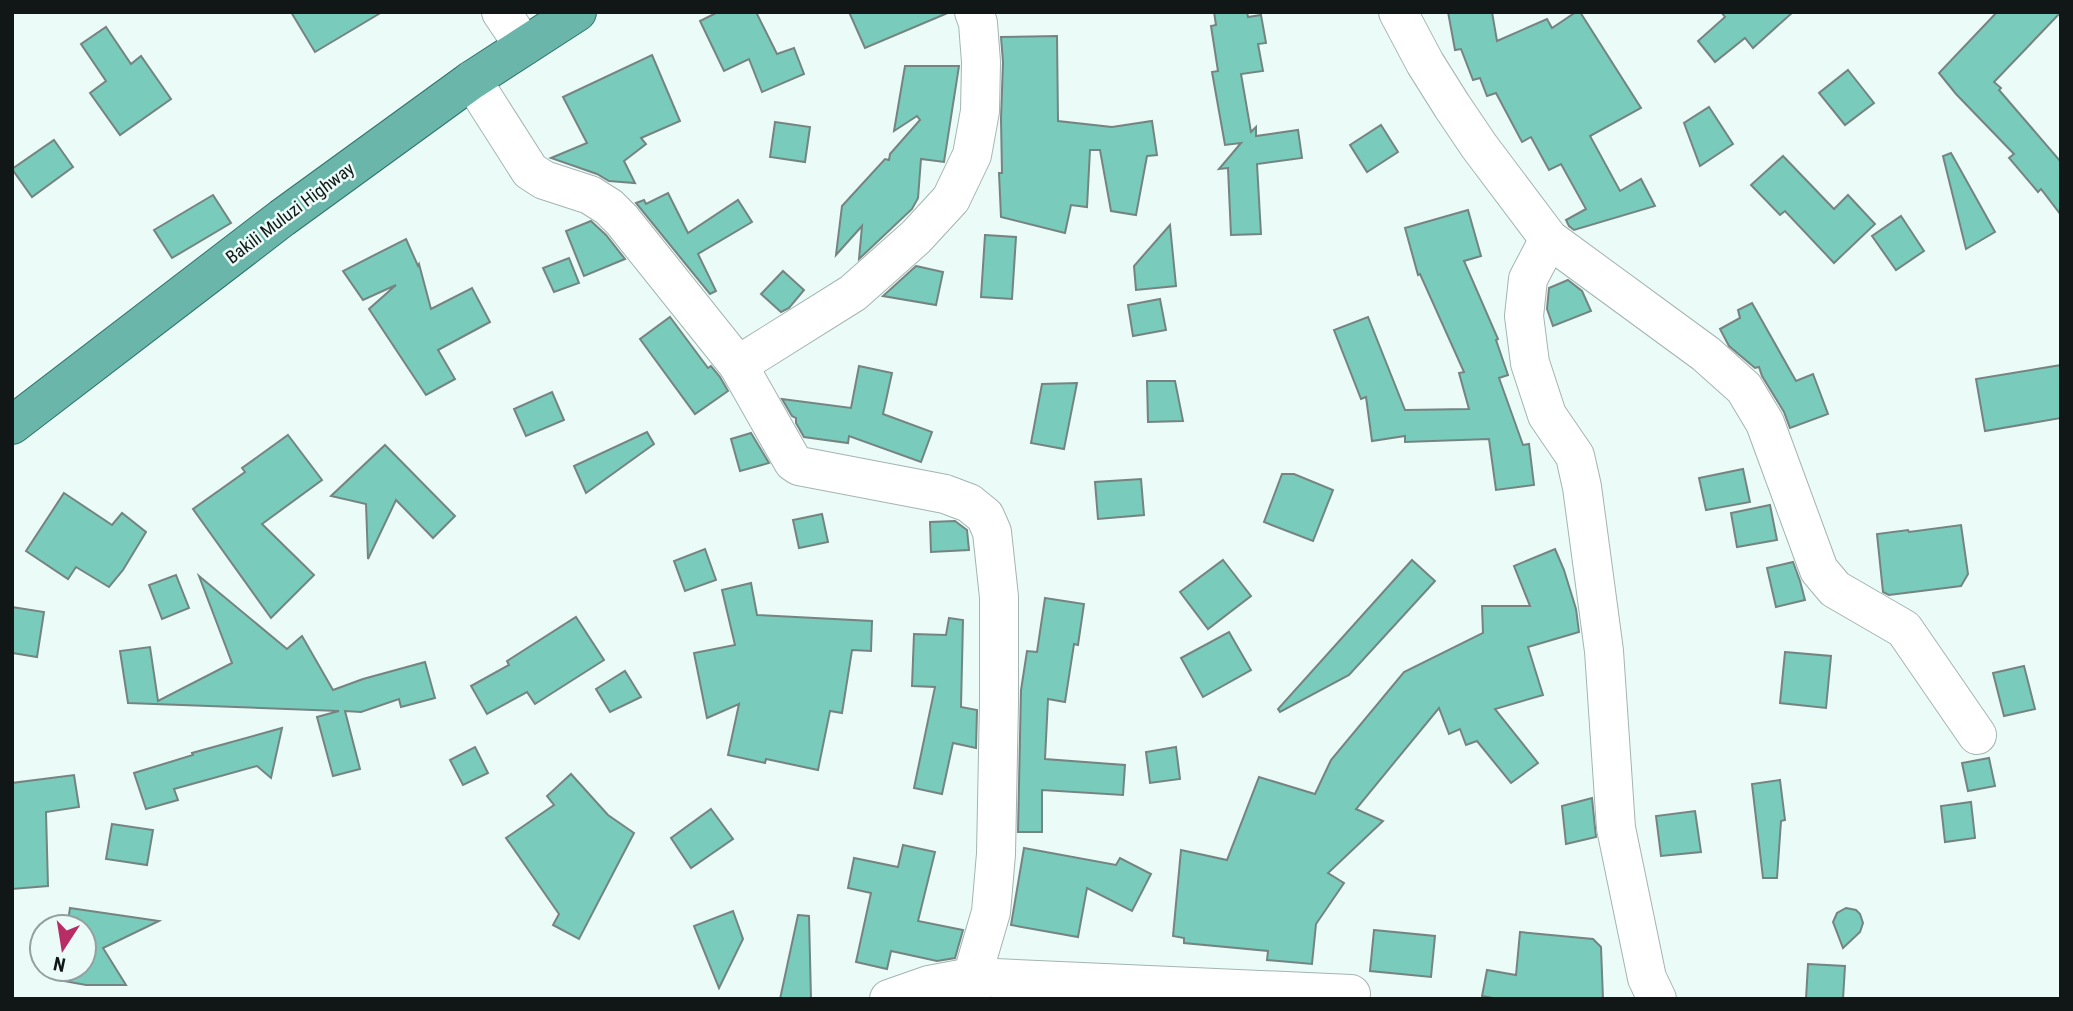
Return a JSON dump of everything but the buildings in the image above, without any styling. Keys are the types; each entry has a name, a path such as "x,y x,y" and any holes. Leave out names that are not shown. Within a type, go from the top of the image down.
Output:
{"highway":[{"name":"Bakili Muluzi Highway","path":"12,425 282,218 471,80 577,12"}],"street":[{"path":"501,12 524,47"},
{"path":"738,365 853,293 916,237 951,199 972,155 980,111 981,62 978,23 974,12"},
{"path":"1398,12 1425,63 1479,146 1549,239 1706,354 1744,388 1765,423 1819,570 1835,589 1904,629 1977,735"},
{"path":"471,80 530,171 544,180 590,195 609,207 622,220 738,365 793,462 799,466 945,494 969,503 985,516 992,532 999,597 996,854 991,912 971,988"},
{"path":"1549,239 1528,279 1524,316 1530,363 1547,415 1575,457 1582,487 1604,651 1616,828 1647,978 1657,999"},
{"path":"889,999 929,985 971,988 1352,994"}]}
